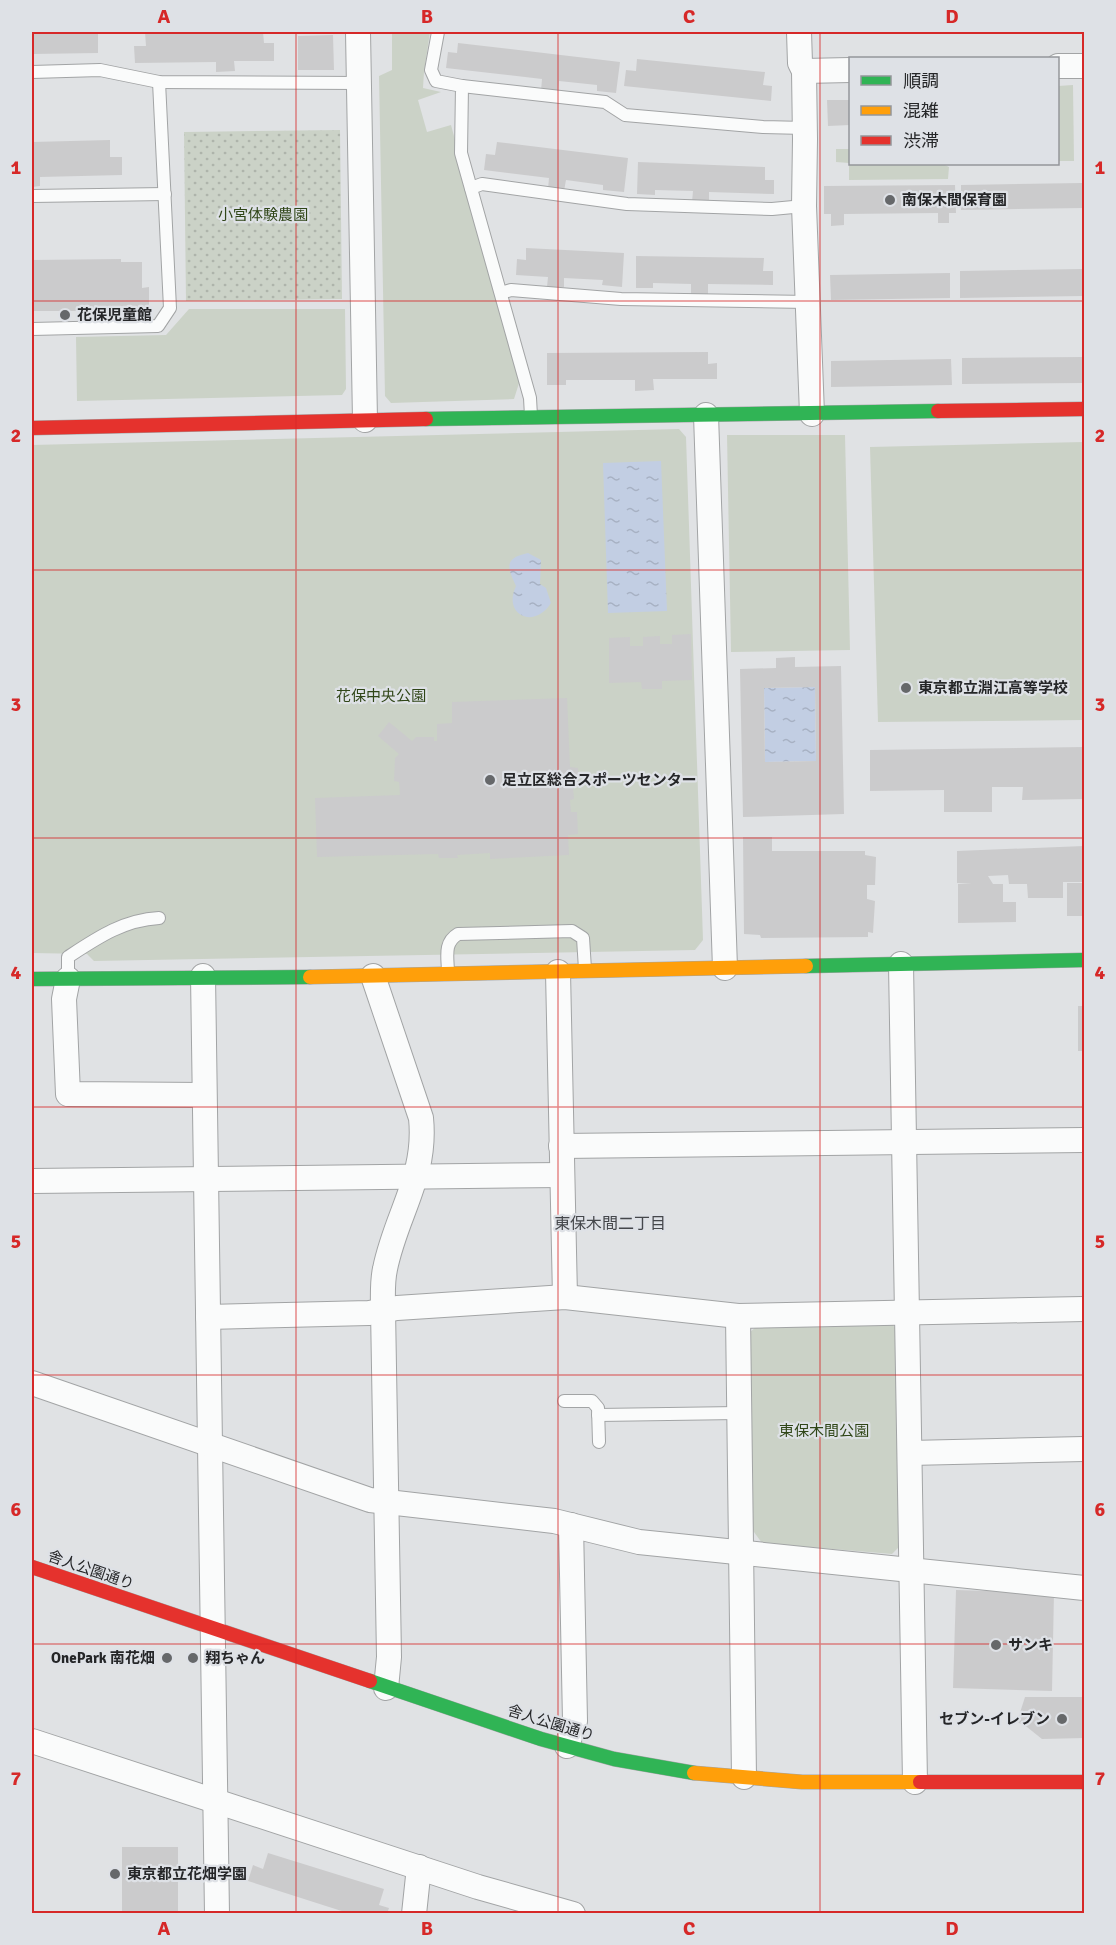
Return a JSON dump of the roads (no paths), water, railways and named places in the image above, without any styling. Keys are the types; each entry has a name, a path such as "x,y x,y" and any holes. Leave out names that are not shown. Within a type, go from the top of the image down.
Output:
{"street":[{"path":"358,32 365,420"},
{"path":"800,32 800,63 804,71 804,206 812,414"},
{"path":"1059,66 1084,66"},
{"path":"804,71 849,70"},
{"path":"32,428 531,417 1084,409"},
{"path":"706,415 726,968"},
{"path":"32,979 374,976 1084,960"},
{"path":"901,964 915,1782"},
{"path":"558,972 565,1297"},
{"path":"203,976 217,1914"},
{"path":"374,976 421,1118 423,1138 416,1176 385,1270 382,1310 389,1658 386,1688"},
{"path":"68,979 64,999 68,1094 204,1095"},
{"path":"561,1146 905,1144 1084,1140"},
{"path":"32,1181 562,1175"},
{"path":"208,1317 369,1313 382,1310 565,1297 738,1316 1084,1309"},
{"path":"738,1316 744,1778"},
{"path":"32,1383 370,1500 554,1521 639,1542 1084,1588"},
{"path":"910,1453 1084,1449"},
{"path":"567,1746 574,1721 571,1525"},
{"name":"舎人公園通り","path":"32,1567 386,1688 614,1759 706,1775 802,1782 1084,1782"},
{"path":"32,1741 419,1867 573,1914"},
{"path":"414,1914 419,1867"}],"lane":[{"path":"438,32 431,70 436,81 605,102 625,115 764,127 805,128"},
{"path":"32,72 100,70 159,82 360,83"},
{"path":"32,329 158,326 170,308 159,82"},
{"path":"462,86 461,153 530,398 531,417"},
{"path":"471,188 482,184 627,204 772,209 804,206"},
{"path":"32,196 165,194"},
{"path":"501,293 511,290 621,299 808,302"},
{"path":"68,979 68,957 132,921 159,918"},
{"path":"448,974 447,945 451,938 458,934 572,931 583,938 585,971"},
{"path":"564,1401 592,1401 598,1408 599,1442"},
{"path":"598,1415 738,1413"}],"water":[{"path":"661,461 667,611 608,613 603,463"},
{"path":"528,553 541,560 540,584 546,588 551,603 544,611 529,617 522,616 513,605 516,586 510,569 511,561"},
{"path":"815,687 816,761 765,762 764,688"}],"place":[{"name":"南保木間保育園","path":"890,200"},
{"name":"花保児童館","path":"65,315"},
{"name":"東京都立淵江高等学校","path":"906,688"},
{"name":"足立区総合スポーツセンター","path":"490,780"},
{"name":"サンキ","path":"996,1645"},
{"name":"OnePark 南花畑","path":"167,1658"},
{"name":"翔ちゃん","path":"193,1658"},
{"name":"セブン-イレブン","path":"1062,1719"},
{"name":"東京都立花畑学園","path":"115,1874"}],"district":[{"name":"東保木間二丁目","path":"610,1224"}],"park label":[{"name":"小宮体験農園","path":"263,215"},
{"name":"花保中央公園","path":"381,696"},
{"name":"東保木間公園","path":"824,1431"}]}
